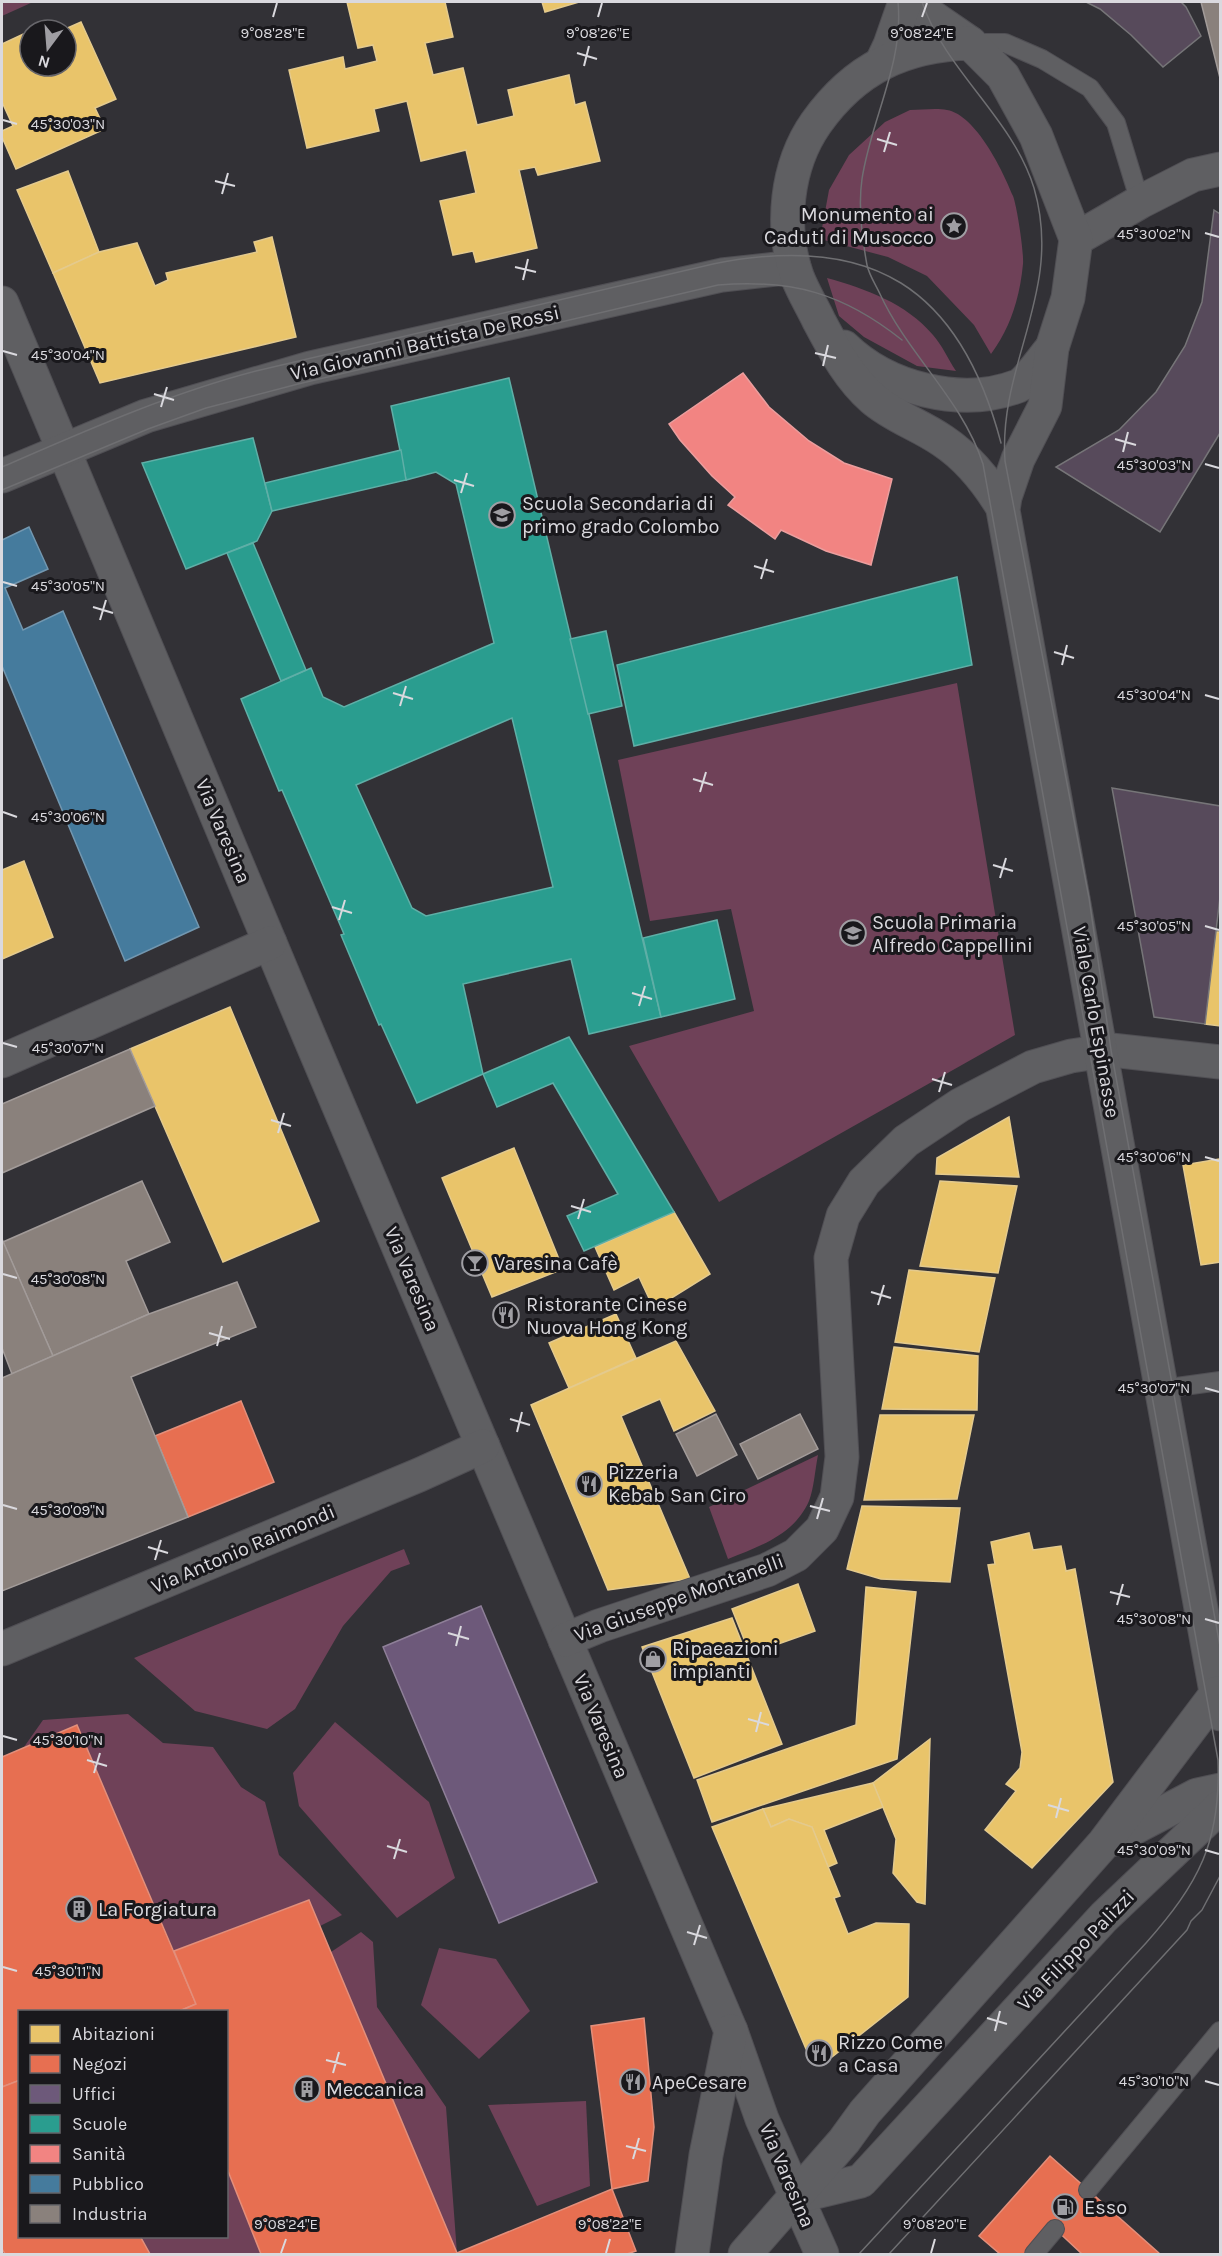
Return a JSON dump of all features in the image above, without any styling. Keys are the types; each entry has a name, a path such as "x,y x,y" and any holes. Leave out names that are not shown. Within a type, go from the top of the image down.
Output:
{"street":[{"path":"881,63 905,2"},
{"path":"917,2 925,12 970,43 1003,76 1036,136 1076,239 1068,298 1052,348 1046,406 1018,459 1003,508"},
{"path":"970,43 921,48 881,63 843,90 814,126 803,145 792,178 789,200 790,244 794,267 802,289 842,363 870,396 893,414 950,447 972,466 1003,508"},
{"path":"1076,239 1140,202 1193,176 1221,169"},
{"name":"Via Giovanni Battista De Rossi","path":"2,476 146,416 310,368 722,275 794,267"},
{"name":"Via Varesina","path":"2,303 270,943 731,2031 762,2119 822,2254"},
{"path":"816,314 846,350 864,363 910,386 938,392 984,394 1020,385 1052,348"},
{"name":"Viale Carlo Espinasse","path":"1003,508 1106,1050 1162,1389 1219,1703"},
{"path":"2,1061 270,943"},
{"path":"1106,1050 1221,1062"},
{"name":"Via Giuseppe Montanelli","path":"565,1640 598,1626 767,1570 796,1555 822,1529 837,1497 842,1457 831,1258 843,1216 864,1182 906,1142 960,1105 1033,1067 1106,1050"},
{"name":"Via Antonio Raimondi","path":"2,1649 419,1475 483,1446"},
{"path":"745,2254 844,2141 865,2112 1104,1843 1219,1703"},
{"path":"1104,1843 1197,1795 1221,1790"},
{"name":"Via Filippo Palizzi","path":"795,2197 861,2181 1104,1917 1221,1807"},
{"path":"692,2254 706,2155 731,2031"}],"lane":[{"path":"970,43 1005,43 1042,59 1090,88 1116,123 1140,202"},
{"path":"1162,1389 1221,1381"},
{"path":"1088,2190 1221,2031"},
{"path":"1034,2254 1055,2229"}],"shaded area":[{"path":"2,2 33,2 2,16"},
{"path":"910,110 947,110 958,114 968,122 987,145 1013,196 1022,250 1022,276 1009,322 991,354 974,325 927,276 888,257 820,239 829,190 849,155 885,122"},
{"path":"827,278 871,292 911,314 936,339 956,371 917,366 864,337 839,316"},
{"path":"957,683 1015,1035 719,1202 629,1046 754,1011 731,909 650,921 618,760"},
{"path":"818,1455 809,1501 795,1523 775,1538 728,1559 709,1507"},
{"path":"404,1549 410,1564 391,1571 343,1626 295,1709 267,1729 195,1711 134,1658"},
{"path":"128,1714 163,1743 213,1747 241,1787 265,1802 279,1855 342,1915 320,1926 309,1900 174,1951 77,1725 24,1747 43,1720"},
{"path":"335,1722 429,1802 455,1878 397,1918 299,1806 293,1773"},
{"path":"361,1932 373,1942 377,2007 446,2107 457,2253 331,1952"},
{"path":"439,1948 496,1959 530,2011 479,2059 421,2005"},
{"path":"586,2101 590,2186 537,2206 488,2105"},
{"path":"228,2169 261,2254 150,2254 141,2238 228,2238"}],"building: Abitazioni":[{"path":"347,2 445,2 453,37 425,43 433,75 463,68 477,125 514,116 508,90 569,75 575,105 585,102 600,161 538,175 535,167 519,170 537,248 476,262 473,251 453,255 440,201 476,193 466,150 421,161 407,101 374,109 379,131 307,148 289,70 343,57 345,69 377,61 373,45 358,48"},
{"path":"542,2 579,2 545,12"},
{"path":"81,22 116,99 95,108 105,129 16,169 2,137 2,131 13,126 2,102 2,44 18,37 18,78 78,78 78,23"},
{"path":"68,171 99,252 53,273 17,190"},
{"path":"272,237 296,337 100,383 53,273 99,252 137,243 155,286 168,280 166,273 257,252 254,242"},
{"path":"24,861 53,937 2,959 2,870"},
{"path":"1216,932 1220,932 1220,1026 1205,1024"},
{"path":"230,1007 319,1221 223,1262 130,1049"},
{"path":"1009,1117 1019,1177 936,1174 937,1158"},
{"path":"514,1148 563,1269 492,1297 442,1178"},
{"path":"1220,1159 1220,1262 1201,1265 1183,1165"},
{"path":"940,1181 1017,1186 998,1273 920,1266"},
{"path":"674,1212 710,1274 654,1309 639,1277 614,1290 595,1247"},
{"path":"909,1270 995,1278 979,1352 895,1342"},
{"path":"616,1314 636,1358 569,1388 549,1343"},
{"path":"676,1341 715,1411 674,1431 660,1399 621,1416 690,1579 608,1590 531,1405"},
{"path":"894,1347 978,1356 977,1410 882,1409"},
{"path":"880,1415 974,1415 957,1499 864,1500"},
{"path":"862,1506 960,1508 950,1582 881,1579 847,1569"},
{"path":"1029,1533 1033,1550 1061,1546 1066,1571 1075,1569 1113,1782 1032,1868 985,1830 1016,1791 1006,1784 1020,1768 1022,1752 988,1565 995,1564 991,1542"},
{"path":"798,1584 815,1631 750,1654 732,1609"},
{"path":"866,1587 916,1592 897,1759 712,1822 697,1780 856,1725"},
{"path":"732,1618 782,1744 694,1778 642,1647"},
{"path":"930,1739 925,1904 917,1902 893,1873 896,1839 873,1783"},
{"path":"873,1783 883,1807 824,1830 837,1863 828,1867 812,1827 789,1819 771,1827 763,1809"},
{"path":"763,1809 771,1827 789,1819 812,1827 840,1896 834,1898 848,1934 876,1923 909,1924 908,1997 832,2057 806,2049 712,1827"}],"building: Negozi":[{"path":"241,1401 274,1482 188,1517 155,1436"},
{"name":"La Forgiatura","path":"77,1725 196,2004 182,2010 18,2010 18,2081 2,2087 2,1757"},
{"name":"Meccanica","path":"309,1900 457,2253 612,2189 636,2251 627,2254 261,2254 228,2171 228,2010 182,2010 196,2004 174,1951"},
{"path":"644,2018 654,2127 648,2181 612,2189 591,2026"},
{"path":"18,2081 18,2238 141,2238 150,2254 5,2254 2,2249 2,2087"},
{"path":"1050,2156 1160,2254 1082,2254 1051,2225 1027,2254 1000,2254 979,2236"}],"building: Uffici":[{"path":"481,1606 597,1882 499,1923 383,1647"}],"building: Scuole":[{"path":"509,378 661,1017 589,1034 571,959 463,984 483,1074 417,1103 381,1024 379,1025 341,935 344,934 282,790 279,791 241,699 311,668 323,697 344,707 494,643 456,484 436,472 406,480 391,406","holes":["512,718 553,887 426,916 412,908 356,785"]},
{"path":"253,438 272,511 257,541 186,569 142,463"},
{"path":"401,450 406,480 272,511 265,483"},
{"path":"253,543 306,670 281,681 227,553"},
{"path":"957,577 972,665 634,746 617,665"},
{"path":"606,631 622,706 588,714 570,639"},
{"path":"717,920 735,999 661,1017 643,938"},
{"path":"569,1037 674,1212 584,1251 567,1216 618,1194 553,1083 497,1107 483,1074"}],"building: Sanità":[{"path":"743,373 769,407 809,441 844,463 892,479 871,565 826,551 781,530 775,539 728,505 735,497 712,476 669,424"}],"building: Pubblico":[{"path":"29,527 48,569 5,588 23,630 63,611 199,927 125,961 2,666 2,540"}],"building: Industria":[{"path":"1201,2 1220,2 1220,78"},
{"path":"130,1049 155,1106 2,1173 2,1104"},
{"path":"142,1181 170,1242 126,1261 149,1314 53,1356 3,1242"},
{"path":"2,1239 53,1356 12,1374 2,1348"},
{"path":"237,1282 256,1327 131,1377 188,1517 2,1591 2,1378 149,1314"},
{"path":"716,1414 737,1455 697,1476 676,1434"},
{"path":"800,1414 818,1449 758,1479 740,1444"}],"building: Altro":[{"path":"1086,2 1181,2 1201,36 1163,67 1131,35 1100,9"},
{"path":"1214,210 1220,214 1220,433 1160,532 1056,467 1119,430 1156,392 1185,346 1202,302"},
{"path":"1112,788 1220,806 1220,897 1205,1024 1154,1017"}],"tram line":[{"path":"859,2254 1146,1943 1180,1901 1203,1860 1211,1838 1218,1789 1218,1760 983,464 962,419 892,316 867,265 861,222 862,179 866,157 892,69 899,25 898,2"},
{"path":"922,2 947,51 1011,139 1024,162 1034,188 1041,225 1041,260 1036,294 1011,391 1005,425 1005,461 1089,898 1111,1050 1220,1646"},
{"path":"2,467 159,402 223,380 713,264 769,256 819,257 863,265 901,283 934,309 961,345 983,389 1001,443"},
{"path":"2,490 148,429 206,408 298,384 718,285 770,284 816,293 859,311 902,340"},
{"path":"889,2254 1187,1930 1191,1921 1202,1910 1220,1876"}],"place":[{"name":"Monumento ai Caduti di Musocco","path":"954,226"},
{"name":"Scuola Secondaria di primo grado Colombo","path":"502,515"},
{"name":"Scuola Primaria Alfredo Cappellini","path":"853,933"},
{"name":"Varesina Cafè","path":"475,1263"},
{"name":"Ristorante Cinese Nuova Hong Kong","path":"506,1315"},
{"name":"Pizzeria Kebab San Ciro","path":"589,1484"},
{"name":"Ripaeazioni impianti","path":"653,1659"},
{"name":"La Forgiatura","path":"79,1909"},
{"name":"Rizzo Come a Casa","path":"819,2053"},
{"name":"ApeCesare","path":"633,2082"},
{"name":"Meccanica","path":"307,2089"},
{"name":"Esso","path":"1065,2207"}]}
